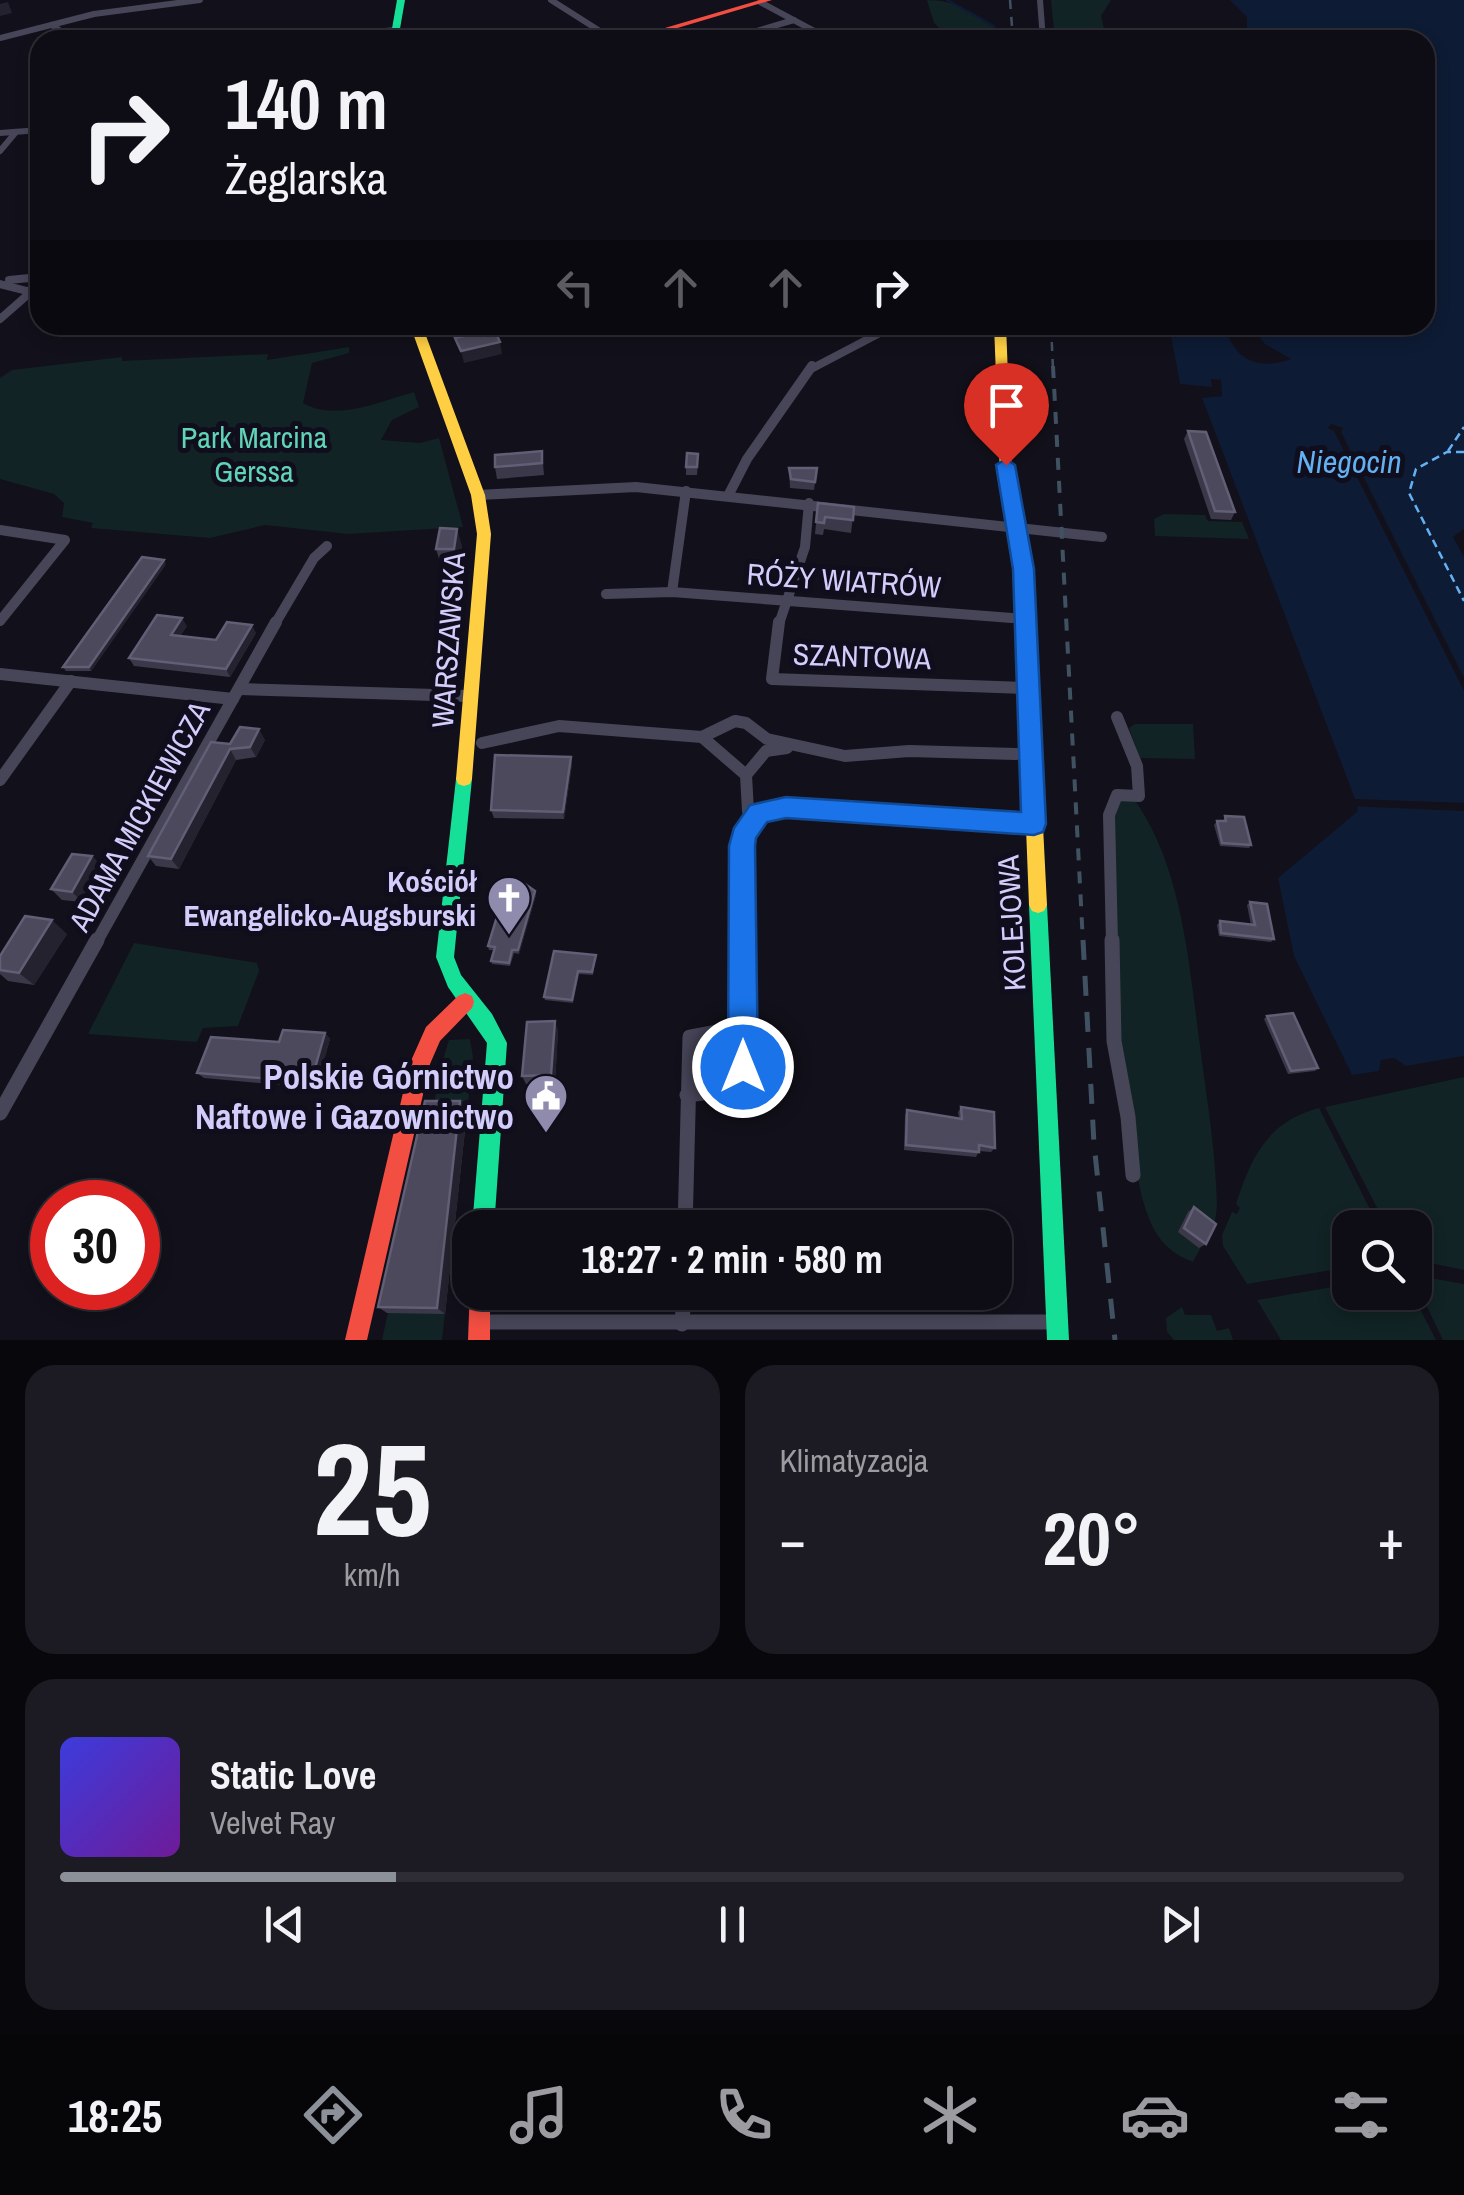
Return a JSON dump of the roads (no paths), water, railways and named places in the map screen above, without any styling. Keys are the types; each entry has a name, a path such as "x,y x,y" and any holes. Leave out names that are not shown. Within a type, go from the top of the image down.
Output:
{"street":[{"path":"32,30 103,12 200,0"},
{"path":"396,30 400,0"},
{"path":"551,0 598,30"},
{"path":"1040,0 1042,30"},
{"path":"663,30 764,1 812,30"},
{"path":"760,30 795,20"},
{"path":"52,25 59,30"},
{"path":"0,38 30,30"},
{"path":"0,133 30,131"},
{"path":"0,151 16,132"},
{"path":"0,282 30,277"},
{"path":"1,319 20,288 30,280"},
{"path":"0,282 30,289"},
{"path":"1,319 30,295"},
{"name":"WARSZAWSKA","path":"420,335 478,495 484,534 468,696 469,733 446,925 446,968 451,984 465,1002"},
{"path":"729,494 747,459 814,364 874,335"},
{"name":"KOLEJOWA","path":"1000,335 1006,476 1018,528 1028,688 1057,1331"},
{"path":"478,495 636,487 809,502 1102,536"},
{"path":"672,592 686,491"},
{"name":"SZANTOWA","path":"809,502 805,547 779,623 772,678 1028,688"},
{"path":"0,530 65,540 0,622"},
{"name":"ADAMA MICKIEWICZA","path":"0,1113 314,558 326,546"},
{"name":"RÓŻY WIATRÓW","path":"606,594 672,592 1012,618"},
{"path":"0,674 236,694 468,696"},
{"path":"0,780 71,681"},
{"path":"1117,718 1138,766 1139,796 1118,795 1108,816 1114,1041 1128,1117 1133,1175"},
{"path":"702,738 734,721 796,748 845,756 909,751 1016,754"},
{"path":"482,743 560,726 626,728 702,738 746,774"},
{"path":"748,811 746,774 766,751 796,748"},
{"path":"687,1095 727,1090 742,1080 743,836 759,812 786,808 1034,824"},
{"path":"356,1340 424,1050 439,1027 465,1002 494,1032 498,1049 485,1210"},
{"path":"685,1210 690,1037 727,1030 743,1014"},
{"path":"682,1324 683,1310"},
{"path":"467,1340 478,1331 682,1324 1057,1331"}],"water":[{"name":"Niegocin","path":"1230,0 1464,0 1464,529 1453,537 1464,557 1464,1056 1406,1066 1394,1058 1381,1060 1379,1071 1352,1075 1294,956 1278,878 1358,811 1202,398 1222,396 1221,380 1211,379 1212,387 1180,384 1171,335 1228,335 1234,347 1249,360 1268,364 1291,359 1265,344 1258,335 1435,335 1435,30 1245,30 1247,17"}],"waterway":[{"path":"947,0 994,26 994,30"}],"railway":[{"path":"1010,0 1012,30"},
{"path":"1051,335 1053,369"},
{"path":"1053,366 1083,943"},
{"path":"1083,940 1094,1144 1115,1340"}],"place":[{"name":"Kościół Ewangelicko-Augsburski","path":"509,936"},
{"name":"Polskie Górnictwo Naftowe i Gazownictwo","path":"546,1134"}],"park label":[{"name":"Park Marcina Gerssa","path":"254,454"}]}
